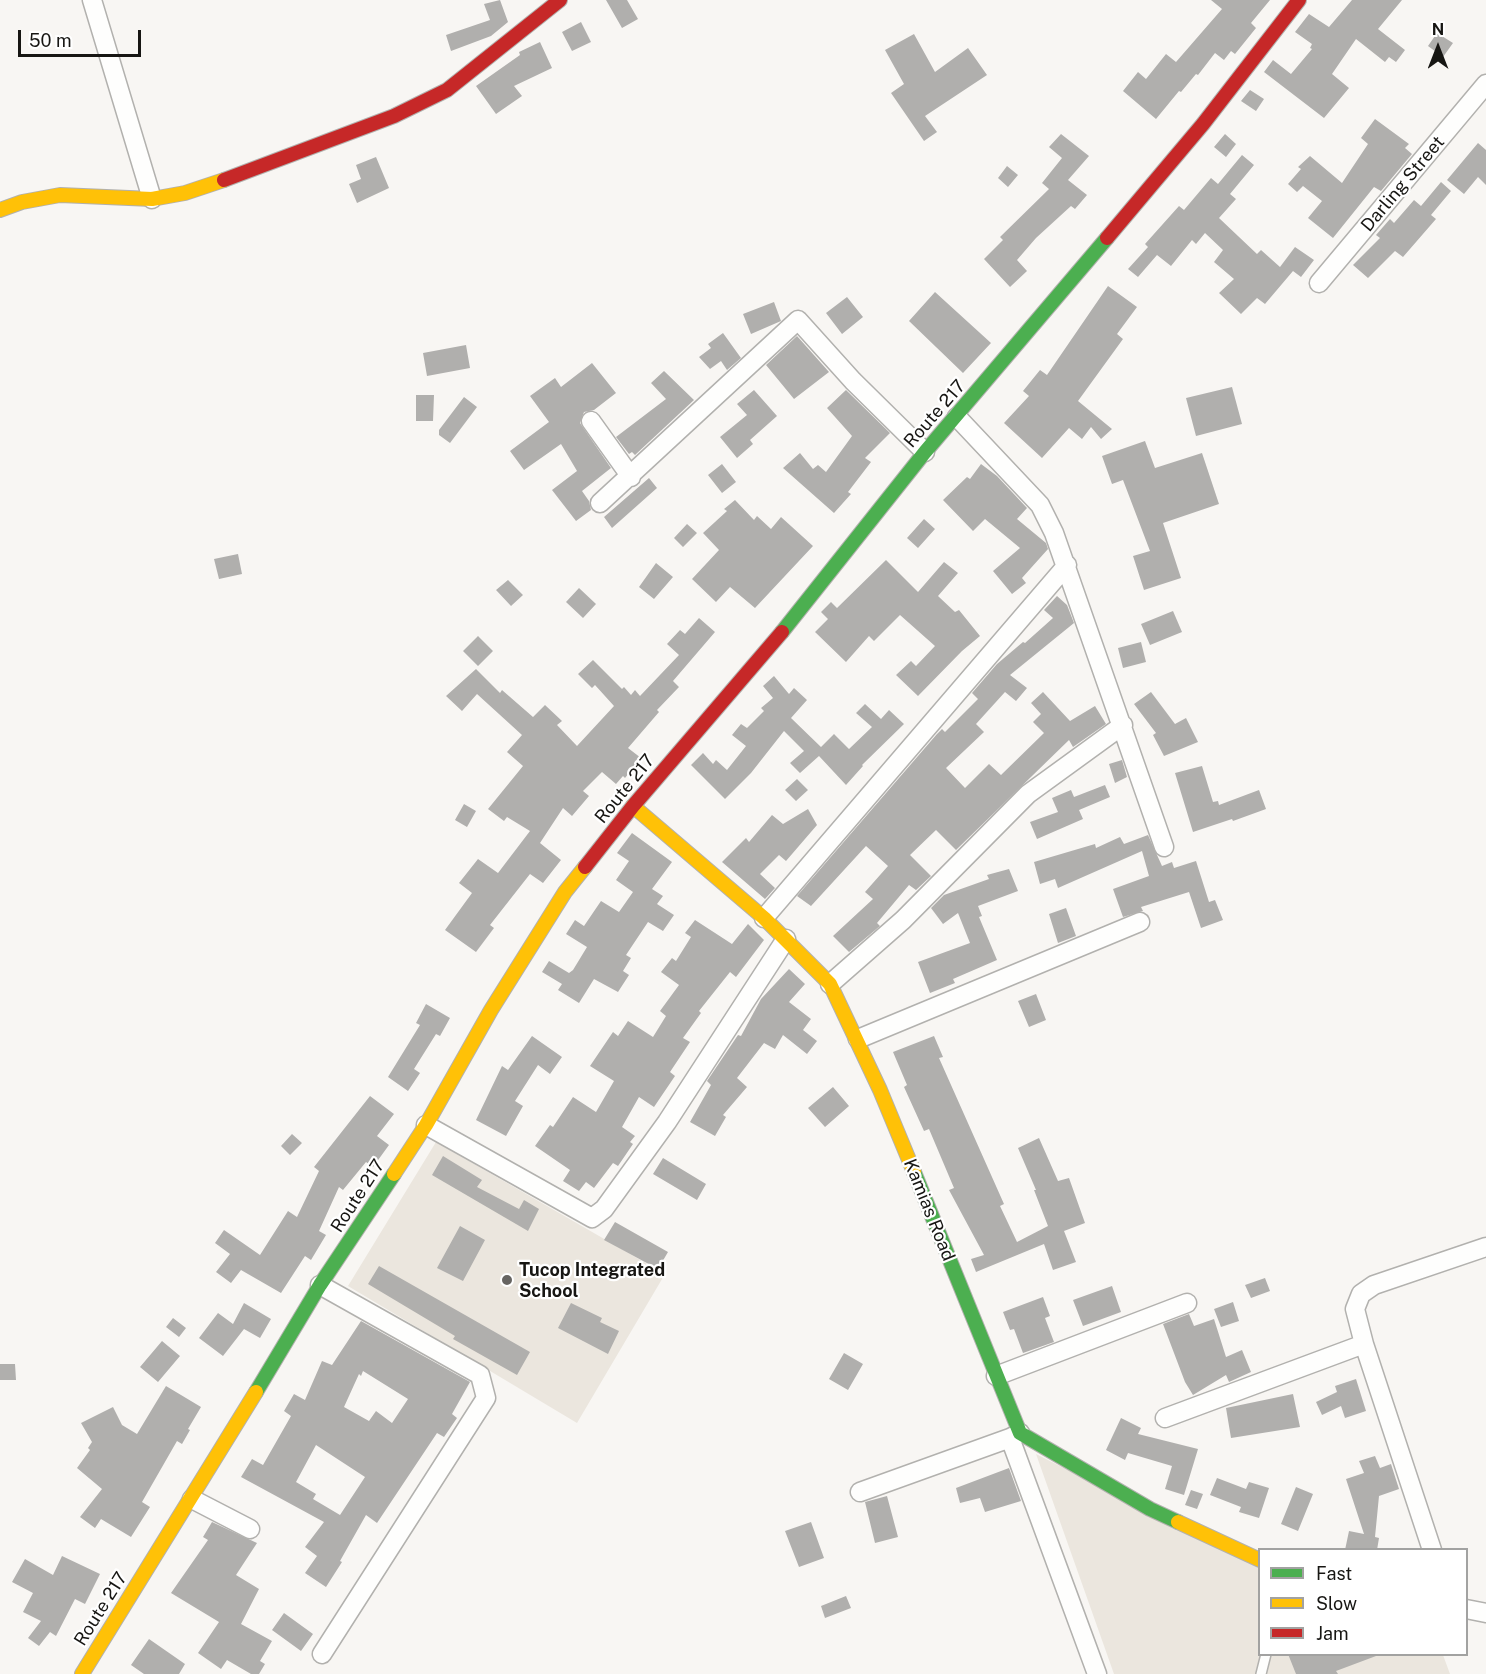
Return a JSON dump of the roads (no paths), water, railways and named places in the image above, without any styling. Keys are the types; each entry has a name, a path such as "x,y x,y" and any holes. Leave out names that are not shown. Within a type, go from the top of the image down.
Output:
{"main road":[{"path":"0,210 22,202 60,195 152,199 185,194 258,169 447,90 560,0"},
{"name":"Route 217","path":"82,1674 192,1499 320,1285 426,1125 491,1010 565,892 633,806 799,612 925,452 1203,124 1299,0"},
{"name":"Kamias Road","path":"633,806 764,918 830,984 858,1039 996,1376 1015,1436"},
{"path":"1015,1436 1150,1509 1258,1559"}],"street":[{"path":"92,0 152,199"},
{"name":"Darling Street","path":"1319,283 1486,84"},
{"path":"600,503 632,477 798,320 853,381 925,452"},
{"path":"957,417 1040,505 1067,565 1164,847"},
{"path":"591,421 632,477"},
{"path":"764,918 1067,565"},
{"path":"830,984 903,920 1028,794 1123,725"},
{"path":"858,1039 1140,922"},
{"path":"426,1125 592,1218 604,1209 666,1122 786,939"},
{"path":"1431,1548 1364,1344 1355,1309 1362,1294 1374,1285 1486,1247"},
{"path":"320,1285 480,1375 486,1398 322,1654"},
{"path":"996,1376 1188,1303"},
{"path":"1165,1418 1364,1344"},
{"path":"860,1492 1015,1436 1097,1674"},
{"path":"192,1499 250,1529"},
{"path":"1468,1609 1486,1613"}],"lane":[{"path":"1261,1674 1266,1656"}],"place":[{"name":"Tucop Integrated School","path":"507,1280"}]}
